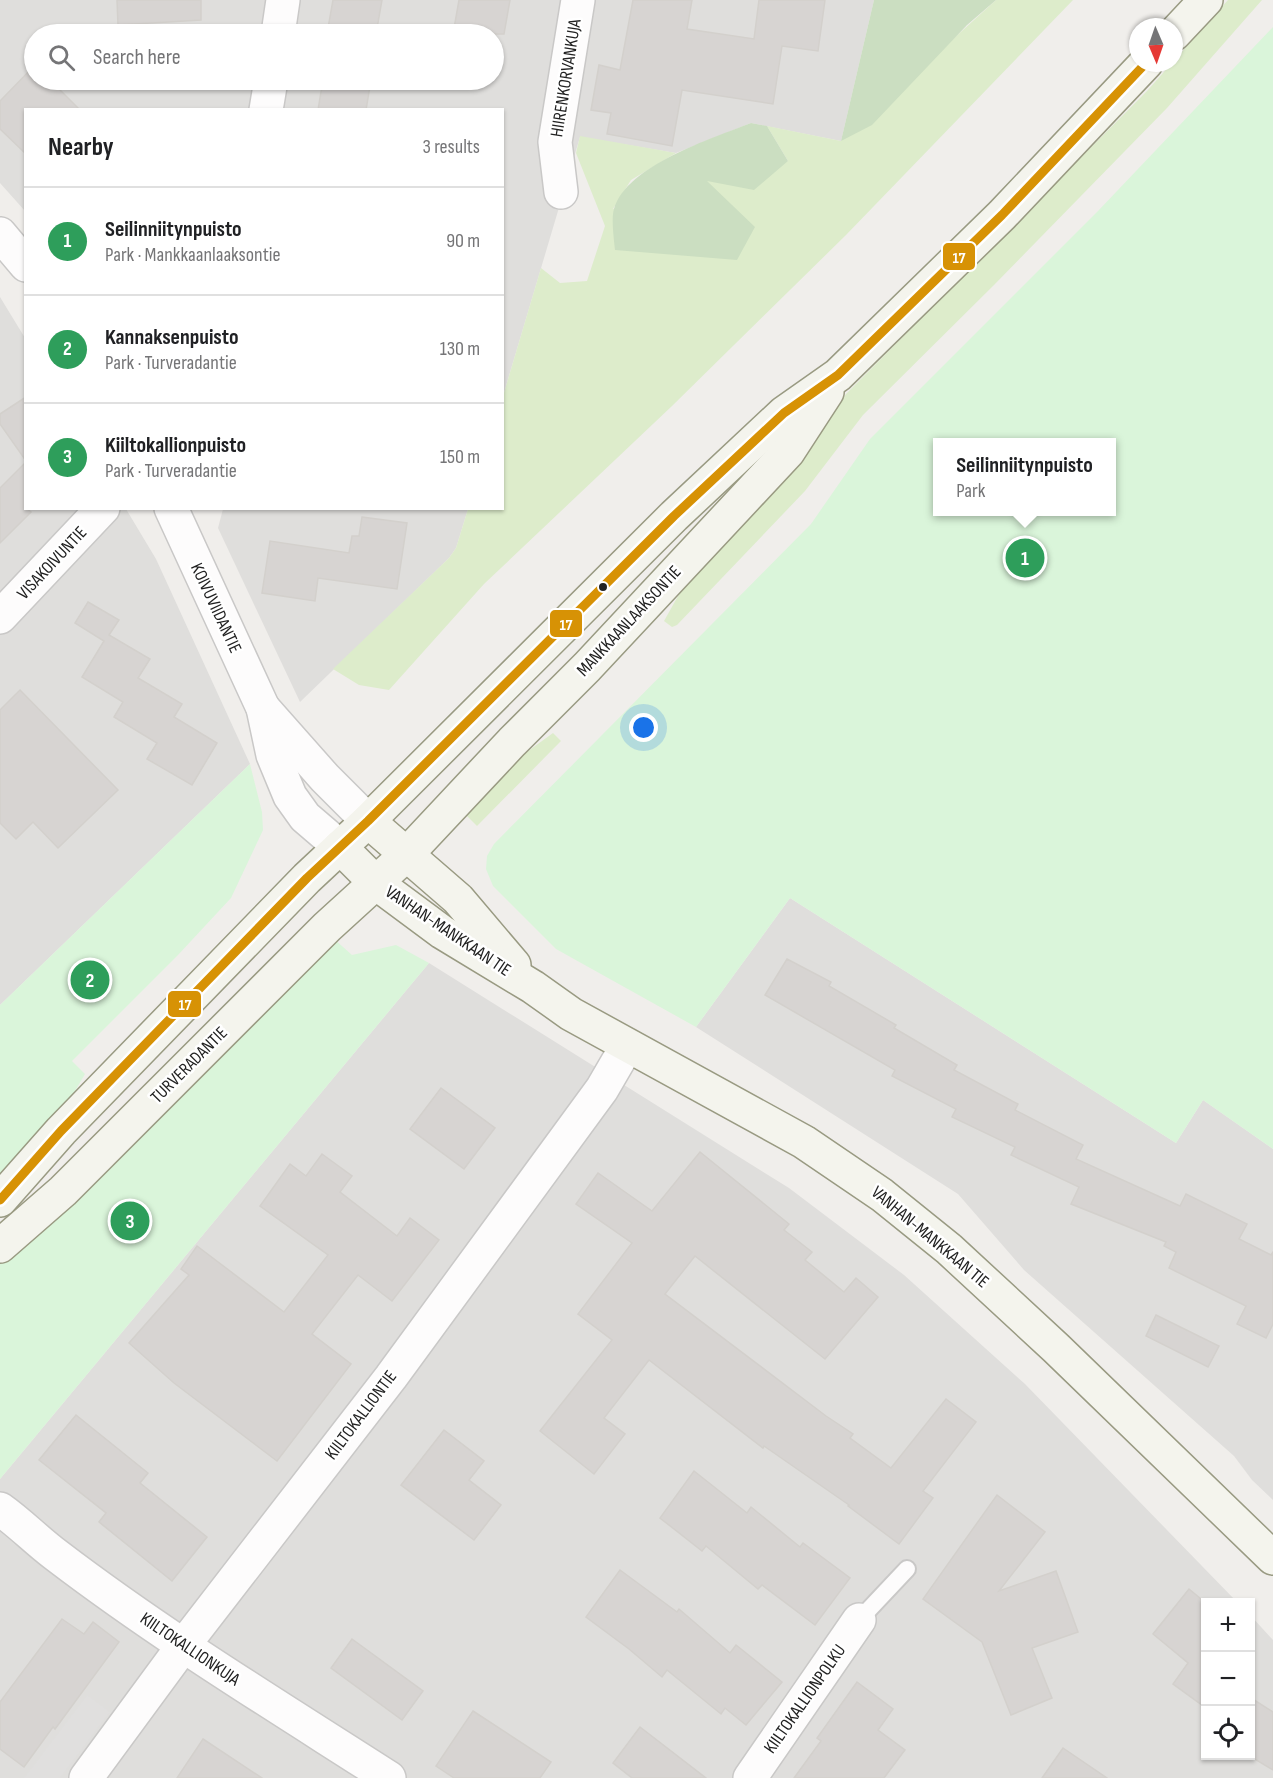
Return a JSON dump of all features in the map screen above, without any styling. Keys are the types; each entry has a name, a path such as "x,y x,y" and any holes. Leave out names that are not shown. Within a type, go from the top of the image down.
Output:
{"main road":[{"path":"1183,24 1206,0"},
{"name":"MANKKAANLAAKSONTIE","path":"340,847 674,516 784,413 838,375 1002,215 1137,72"},
{"name":"MANKKAANLAAKSONTIE","path":"376,883 406,855 587,667 788,452 838,375"},
{"name":"VANHAN-MANKKAAN TIE","path":"368,821 458,899 533,987"},
{"path":"0,1200 61,1131 340,847"},
{"name":"VANHAN-MANKKAAN TIE","path":"340,847 376,883 442,932 533,987 571,1014 804,1142 882,1195 949,1249 1056,1348 1273,1558"},
{"name":"TURVERADANTIE","path":"0,1246 63,1191 327,927 376,883"}],"street":[{"path":"279,24 283,0"},
{"name":"HIIRENKORVANKUJA","path":"561,192 555,141 578,0"},
{"path":"266,108 269,90"},
{"path":"0,234 24,263"},
{"name":"VISAKOIVUNTIE","path":"0,617 102,510"},
{"name":"KOIVUVIIDANTIE","path":"172,510 263,708 273,755 290,796 305,817 340,847"},
{"name":"KOIVUVIIDANTIE","path":"263,708 325,778 368,821"},
{"name":"KIILTOKALLIONTIE","path":"86,1778 183,1646 391,1377 596,1099 627,1046"},
{"name":"KIILTOKALLIONKUJA","path":"0,1509 54,1554 183,1646 389,1778"},
{"name":"KIILTOKALLIONPOLKU","path":"750,1778 859,1620"}],"lane":[{"path":"859,1620 907,1569"}],"shaded area":[{"path":"0,0 874,0 841,141 751,123 676,153 580,137 504,393 504,108 24,108 24,210 0,183"},
{"path":"0,297 24,336 24,510 127,510 156,559 250,764 0,1005"},
{"path":"223,510 468,510 456,548 449,558 300,702 218,528"},
{"path":"790,898 1176,1143 1203,1100 1273,1149 1273,1500 1252,1480 1234,1456 1024,1270 958,1194 696,1027"},
{"path":"429,963 789,1188 904,1275 1025,1384 1233,1598 1201,1598 1201,1760 1255,1760 1255,1620 1273,1640 1273,1778 0,1778 0,1479"},
{"path":"87,1695 110,1712 60,1778 24,1778"}],"green space":[{"path":"874,0 996,0 967,25 872,125 841,141"},
{"path":"996,0 1073,0 846,235 672,406 484,584 389,690 359,685 333,669 449,558 456,548 468,510 504,510 504,393 541,268 560,283 587,281 605,226 576,153 580,136 676,153 631,180 613,209 706,181 788,161 767,126 841,141"},
{"path":"1228,0 1262,0 1167,108 863,415 805,491 677,625 672,627 664,621 691,573 806,447 846,394 1164,72 1183,72 1183,51"},
{"path":"1273,27 1273,1149 1203,1100 1176,1143 790,898 696,1027 556,949 493,886 486,869 487,856 494,844 811,524 870,439 1098,211"},
{"path":"751,123 767,126 788,161 754,190 707,181 755,227 737,260 615,250 614,209 622,193 635,179 672,156"},
{"path":"553,733 561,741 477,826 466,815 484,788 502,770"},
{"path":"250,764 262,812 263,830 231,898 178,955 72,1061 85,1074 55,1125 0,1185 0,1005"},
{"path":"333,938 352,955 396,945 429,963 0,1479 0,1260"}],"building":[{"path":"117,0 201,0 201,20 118,24"},
{"path":"333,0 382,0 378,24 329,24"},
{"path":"459,0 510,0 504,34 504,24 455,24"},
{"path":"633,0 692,0 687,29 754,39 759,0 825,0 818,51 782,46 773,104 682,90 672,146 607,134 611,113 591,110 599,65 620,70"},
{"path":"24,76 24,90 60,90 78,108 24,108 24,152 0,129 0,101"},
{"path":"321,90 369,90 366,108 318,108"},
{"path":"24,398 24,458 0,424 0,414"},
{"path":"24,464 24,510 31,512 0,543 0,488"},
{"path":"362,517 407,523 397,589 318,578 315,601 262,593 270,541 349,553 352,536 359,536"},
{"path":"88,602 119,620 109,635 150,659 138,678 182,704 174,717 217,743 192,785 147,759 157,743 114,717 123,702 82,677 104,641 75,623"},
{"path":"20,690 118,790 58,848 33,822 16,839 0,823 0,710"},
{"path":"787,959 831,982 829,986 896,1025 894,1028 957,1065 954,1070 1018,1104 1015,1110 1083,1145 1076,1159 1180,1206 1186,1194 1247,1224 1239,1239 1271,1255 1273,1252 1273,1324 1266,1338 1237,1324 1246,1306 1169,1268 1176,1252 1164,1246 1166,1242 1071,1204 1079,1187 1011,1155 1015,1147 952,1117 956,1109 892,1076 895,1070 765,995"},
{"path":"441,1088 495,1128 464,1169 410,1129"},
{"path":"700,1152 789,1224 784,1230 812,1252 805,1260 844,1292 856,1278 878,1297 825,1359 695,1256 665,1294 853,1434 850,1438 891,1468 946,1399 976,1422 923,1491 933,1498 899,1544 849,1505 764,1446 763,1448 649,1360 604,1418 625,1434 594,1474 540,1431 612,1340 578,1314 632,1243 576,1204 598,1173 652,1211"},
{"path":"322,1154 352,1176 340,1192 397,1236 410,1218 439,1240 392,1301 358,1275 312,1334 351,1364 277,1461 174,1383 129,1343 189,1275 181,1269 197,1246 284,1312 328,1255 260,1206 290,1164 306,1176"},
{"path":"1156,1315 1219,1346 1208,1367 1146,1336"},
{"path":"76,1415 148,1473 140,1483 207,1537 172,1581 99,1522 106,1513 39,1460"},
{"path":"444,1430 484,1461 469,1480 501,1505 474,1540 401,1485"},
{"path":"694,1471 747,1513 751,1507 800,1547 803,1543 850,1578 815,1625 762,1585 758,1589 706,1546 702,1551 660,1518"},
{"path":"997,1495 1045,1532 999,1591 1056,1571 1078,1632 1032,1648 1052,1698 1011,1715 982,1642 923,1599"},
{"path":"620,1570 677,1612 679,1609 730,1653 736,1645 782,1682 746,1725 725,1708 721,1714 667,1670 662,1677 586,1617"},
{"path":"1189,1589 1201,1599 1201,1704 1173,1684 1188,1663 1153,1634"},
{"path":"62,1619 84,1634 93,1622 119,1642 24,1767 0,1749 0,1702"},
{"path":"352,1639 423,1691 402,1720 331,1668"},
{"path":"857,1682 893,1709 878,1730 905,1750 884,1778 794,1778 821,1741 817,1738"},
{"path":"1255,1701 1273,1712 1273,1770 1255,1759"},
{"path":"473,1711 551,1762 540,1778 454,1778 436,1766"},
{"path":"640,1727 706,1778 632,1778 613,1763"},
{"path":"203,1739 262,1778 177,1778"},
{"path":"1063,1748 1107,1778 1042,1778"}],"transit line":[{"name":"17","path":"0,1200 61,1131 307,878 368,821 674,516 784,413 838,375 1002,215 1137,72"}],"place":[{"name":"Seilinniitynpuisto","path":"1025,558"},
{"name":"Kannaksenpuisto","path":"90,980"},
{"name":"Kiiltokallionpuisto","path":"130,1221"}]}
